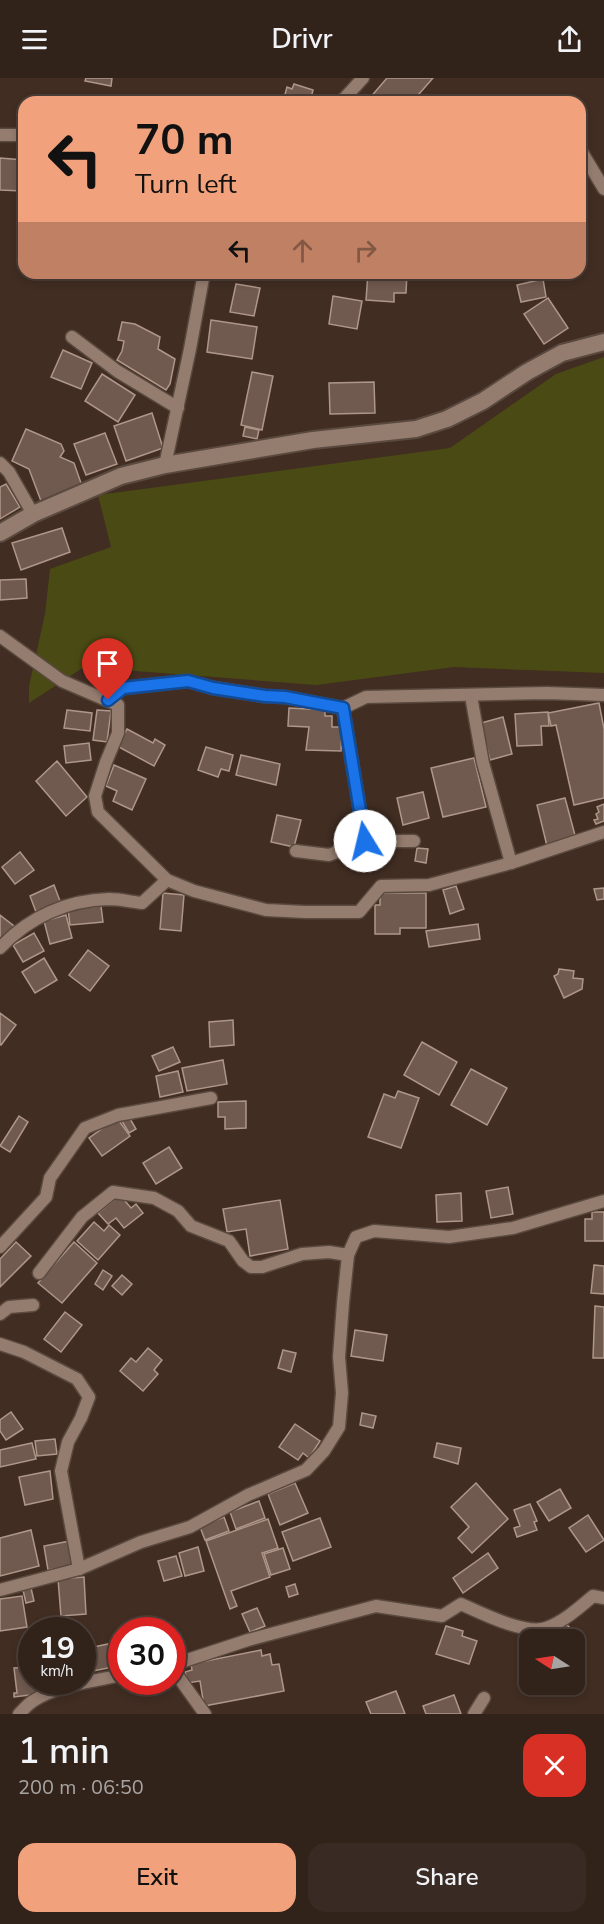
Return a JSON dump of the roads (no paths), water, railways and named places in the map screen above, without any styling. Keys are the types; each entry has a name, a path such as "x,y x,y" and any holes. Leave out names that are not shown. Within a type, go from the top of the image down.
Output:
{"street":[{"path":"346,96 363,78"},
{"path":"0,135 18,135"},
{"path":"586,159 604,189"},
{"path":"165,465 203,279"},
{"path":"72,337 117,371 178,408"},
{"path":"0,533 33,514 121,476 165,465 313,440 416,429 447,419 483,401 527,372 562,353 604,342"},
{"path":"0,463 9,472 33,514"},
{"path":"0,636 62,681 118,705 118,733 95,796 98,812 167,880 215,897 266,910 359,912 381,886 429,885 511,863 604,832"},
{"path":"108,700 123,688 188,681 213,688 285,697 343,708 366,697 547,693 604,695"},
{"path":"471,696 483,763 511,863"},
{"path":"343,708 365,841"},
{"path":"296,851 329,855 365,841 414,841"},
{"path":"0,948 14,933 50,911 78,903 110,899 142,903 167,880"},
{"path":"0,1247 46,1197 50,1178 85,1128 118,1115 211,1098"},
{"path":"39,1273 82,1217 113,1192 154,1198 178,1211 191,1226 230,1241 243,1261 250,1267 262,1267 302,1254 328,1252 348,1255"},
{"path":"0,1590 79,1569 141,1542 190,1527 248,1495 306,1470 324,1451 339,1427 342,1394 339,1357 348,1255 356,1237 374,1232 449,1237 513,1228 604,1201"},
{"path":"0,1314 9,1307 33,1305"},
{"path":"0,1344 24,1352 77,1379 89,1397 68,1442 61,1471 79,1569"},
{"path":"186,1661 248,1640 376,1606 442,1616 461,1604 514,1627 544,1629 573,1612 593,1596 604,1598"},
{"path":"19,1714 32,1701 51,1692 108,1678"},
{"path":"186,1686 205,1714"},
{"path":"474,1714 484,1698"}]}
